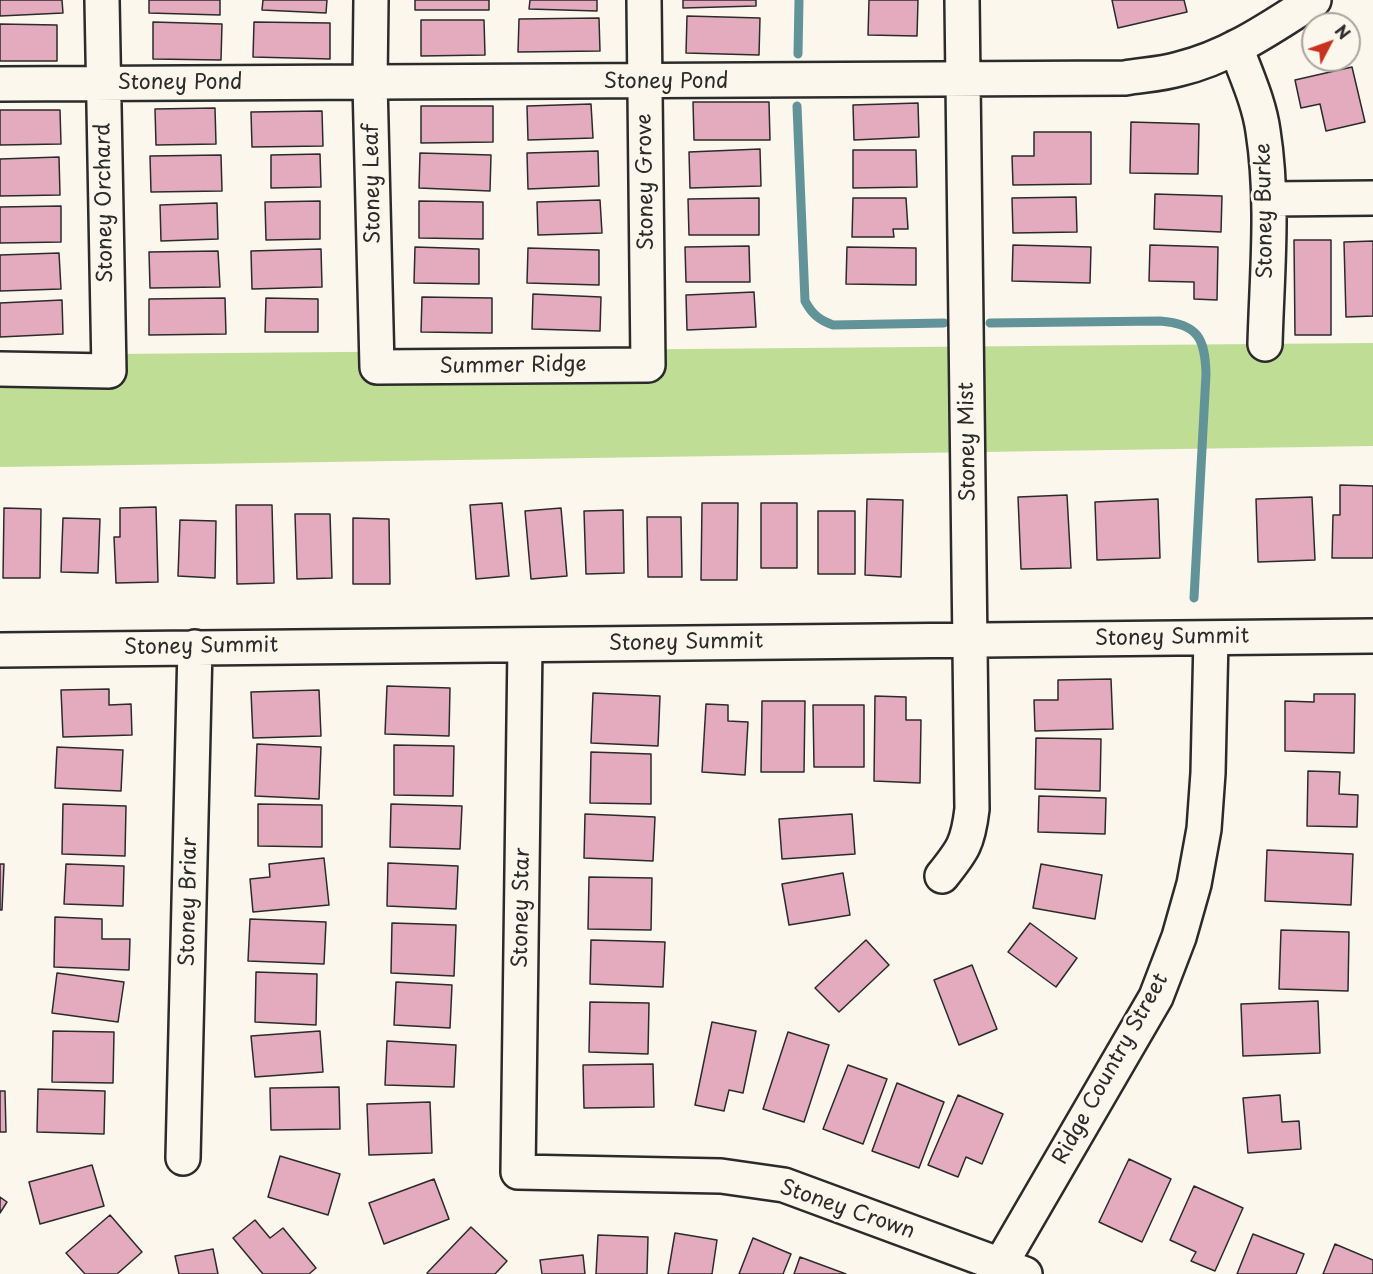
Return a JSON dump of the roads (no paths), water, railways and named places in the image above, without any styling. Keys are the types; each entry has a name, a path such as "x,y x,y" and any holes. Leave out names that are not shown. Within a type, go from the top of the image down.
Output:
{"street":[{"name":"Stoney Orchard","path":"0,369 109,371 102,0"},
{"name":"Stoney Leaf","path":"371,0 370,83 377,367"},
{"name":"Stoney Grove","path":"644,0 648,365"},
{"name":"Stoney Mist","path":"942,876 961,852 969,836 972,809 962,0"},
{"name":"Stoney Pond","path":"0,84 1125,78 1179,69 1205,61 1263,33 1314,0"},
{"name":"Stoney Burke","path":"1236,48 1257,104 1263,131 1269,199 1265,344"},
{"path":"1269,199 1373,198"},
{"name":"Summer Ridge","path":"377,367 648,365"},
{"name":"Stoney Summit","path":"0,650 195,646 525,645 1373,636"},
{"name":"Ridge Country Street","path":"1007,1271 1156,997 1179,938 1194,884 1204,829 1208,773 1211,638"},
{"name":"Stoney Star","path":"518,1172 525,645"},
{"name":"Stoney Briar","path":"183,1158 195,646"},
{"name":"Stoney Crown","path":"518,1172 721,1176 784,1185 1007,1271"}],"waterway":[{"path":"798,54 799,0"},
{"path":"797,106 805,301 808,306 816,316 833,325 944,323"},
{"path":"990,323 1160,321 1183,325 1197,335 1204,351 1206,374 1194,598"}]}
